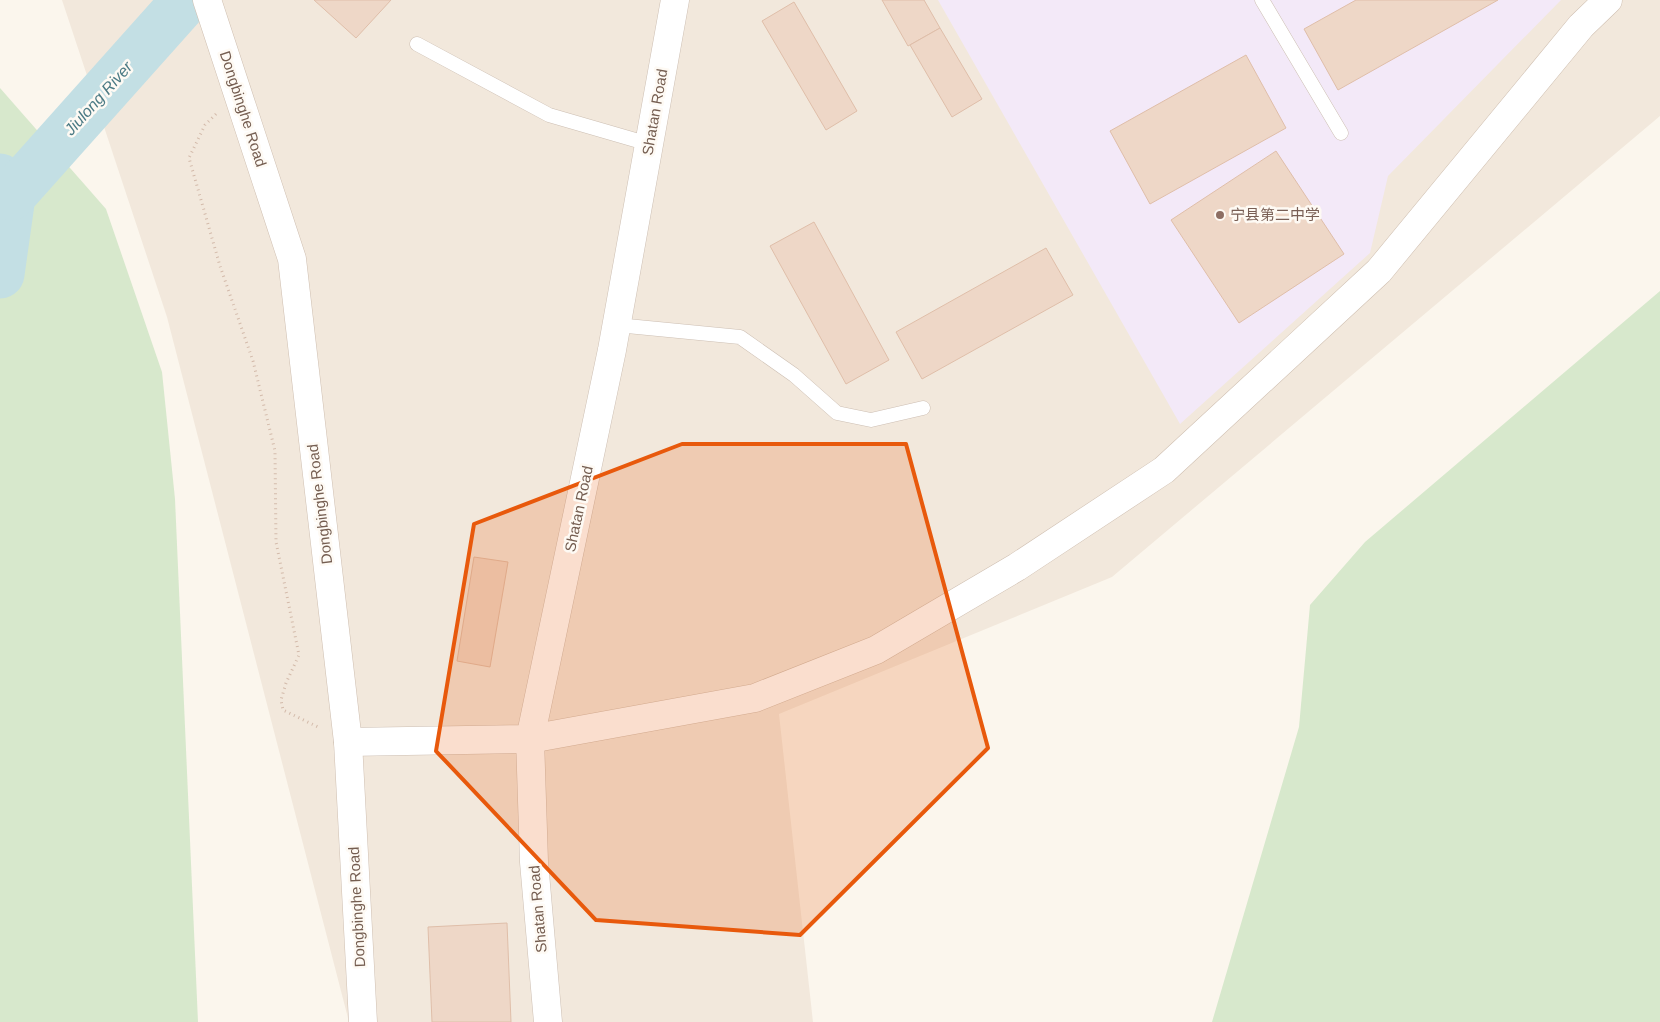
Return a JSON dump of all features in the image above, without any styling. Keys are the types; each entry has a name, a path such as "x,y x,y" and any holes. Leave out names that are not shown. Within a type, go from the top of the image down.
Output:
{"main road":[{"name":"Dongbinghe Road","path":"206,0 292,260 348,742 363,1022"},
{"name":"Shatan Road","path":"548,1022 534,862 530,739 616,325 675,0"},
{"path":"348,742 530,739 755,698 876,650 1017,567 1164,470 1379,271 1581,26 1608,0"}],"lane":[{"path":"1262,0 1341,133"},
{"path":"417,44 549,115 649,144"},
{"path":"616,325 740,338 794,375 837,413 871,420 923,408"}],"path":[{"path":"238,93 205,125 189,158 220,266 253,361 275,451 276,542 299,655 286,683 281,700 283,710 348,742"}],"highlighted area":[{"path":"682,444 906,444 988,748 800,935 596,920 436,751 474,524"}],"shaded area":[{"path":"62,0 1660,0 1660,116 1112,577 779,714 813,1022 349,1022 167,317"},
{"name":"宁县第二中学","path":"938,0 1561,0 1388,176 1370,253 1180,424"}],"green space":[{"path":"0,88 106,209 162,372 175,499 198,1022 0,1022"},
{"path":"1660,291 1660,1022 1212,1022 1299,727 1310,605 1365,542"}],"building":[{"path":"314,0 391,0 356,38"},
{"path":"882,0 924,0 940,28 908,46"},
{"path":"1356,0 1498,0 1338,90 1304,29"},
{"path":"794,2 857,111 826,130 762,21"},
{"path":"940,28 982,99 952,117 910,45"},
{"path":"1246,55 1286,128 1150,204 1110,131"},
{"path":"1276,151 1344,254 1239,323 1171,220"},
{"path":"814,222 889,360 846,384 770,246"},
{"path":"1046,248 1073,295 922,379 896,332"},
{"path":"474,557 508,562 490,667 457,661"},
{"path":"507,923 511,1022 432,1022 428,927"}],"waterway":[{"name":"Jiulong River","path":"11,196 186,0"},
{"path":"0,178 11,196 0,274"}],"place":[{"name":"宁县第二中学","path":"1220,215"}]}
